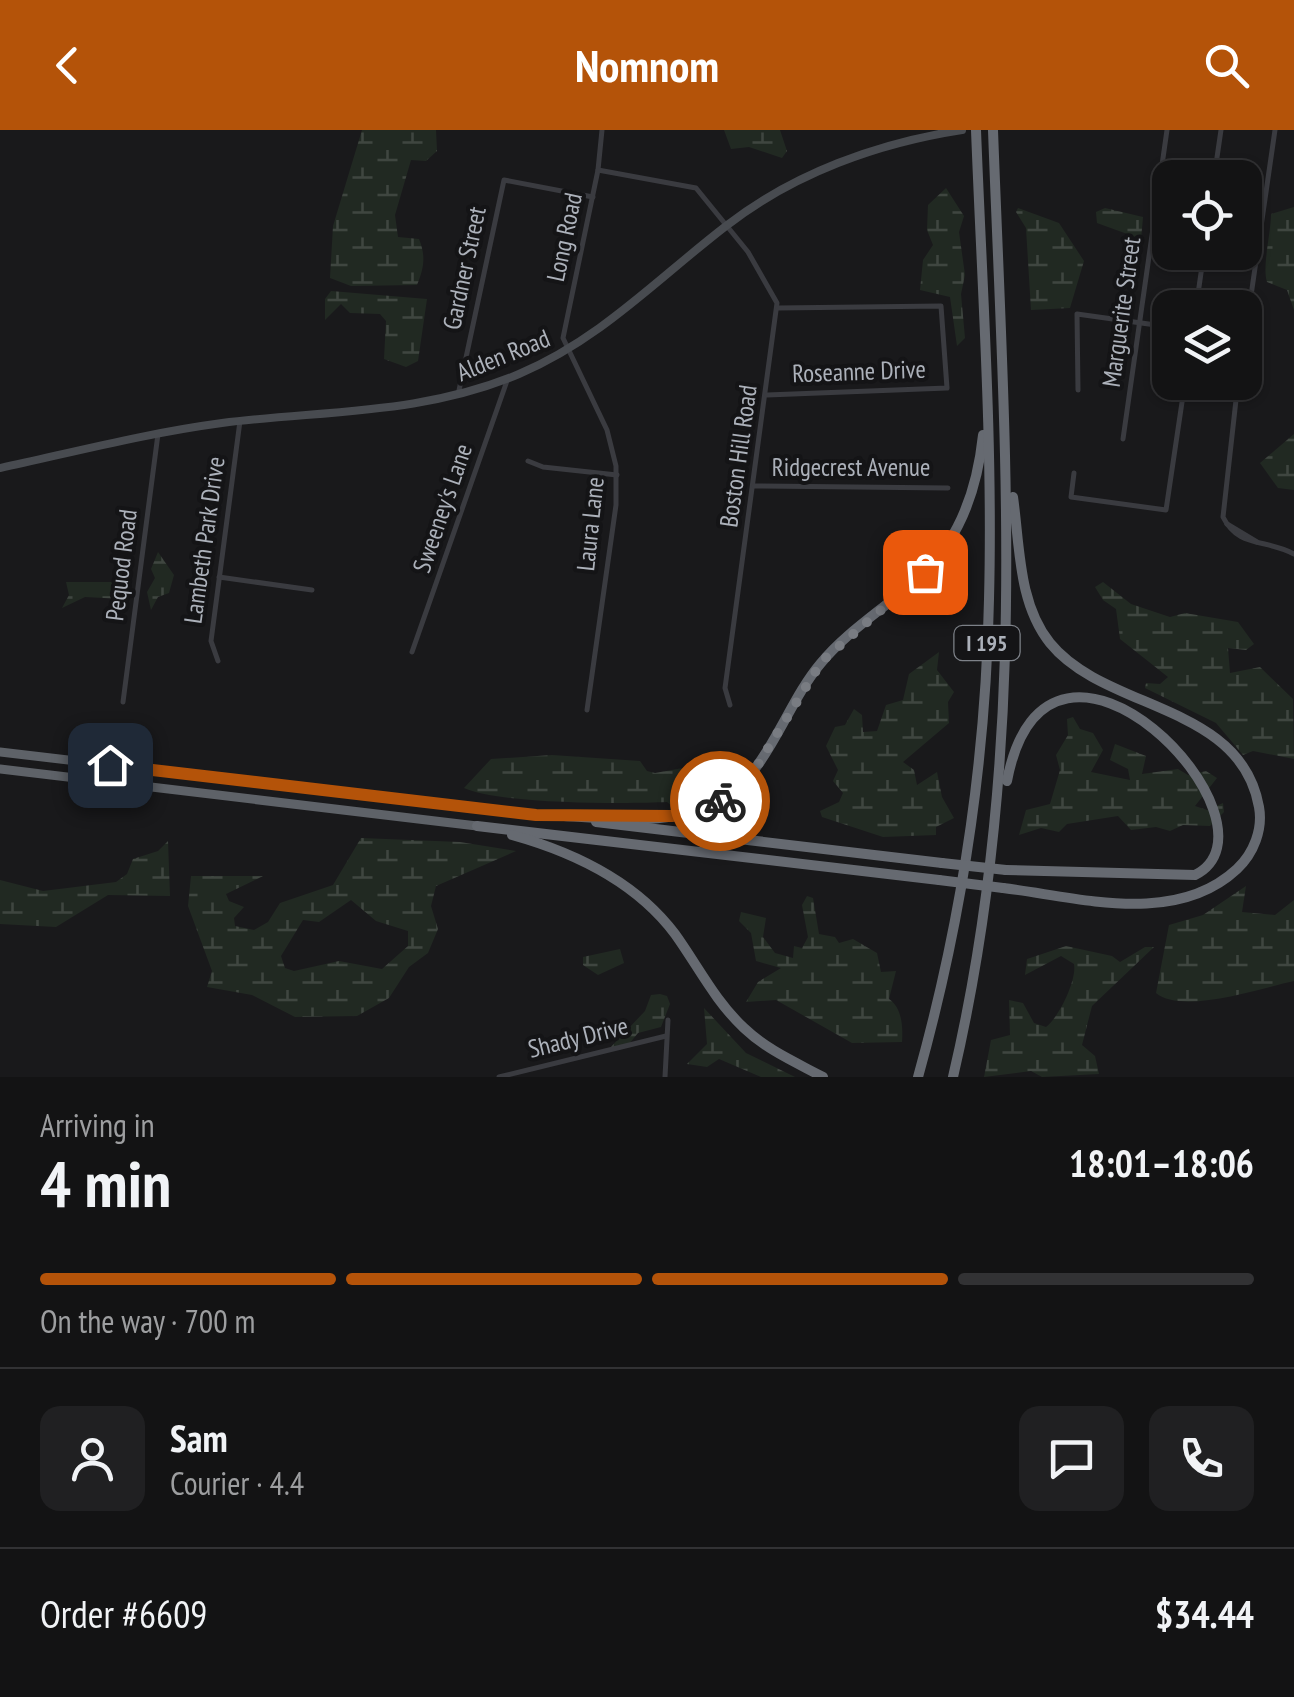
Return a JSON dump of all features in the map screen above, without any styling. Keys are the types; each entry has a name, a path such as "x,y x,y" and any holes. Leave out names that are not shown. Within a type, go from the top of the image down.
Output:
{"highway":[{"name":"I 195","path":"953,1077 982,938 994,851 1009,646 1006,447 993,134"},
{"name":"I 195","path":"918,1077 959,890 982,719 990,534 977,136"},
{"path":"536,815 672,816 709,807 740,786 822,661 916,580 949,541 976,477 987,394"},
{"path":"0,769 1132,903 1188,897 1222,881 1242,863 1258,836 1260,814 1250,780 1216,740 1177,714 1077,667 1045,636 1024,584 1006,447"},
{"path":"0,752 942,864 1160,877 1203,872 1229,859 1242,841 1247,819 1243,795 1222,757 1166,718 1111,701 1066,702 1039,716 1018,742 994,851"},
{"path":"477,826 566,853 632,892 660,916 739,1023 771,1049 823,1077"}],"main road":[{"name":"Alden Road","path":"0,468 158,434 240,422 387,410 458,395 508,378 566,352 622,316 728,224 821,170 903,141 962,130"}],"street":[{"name":"Long Road","path":"566,352 563,338 598,170 602,130"},
{"name":"Marguerite Street","path":"1123,440 1167,130"},
{"path":"1217,160 1221,130"},
{"path":"1252,290 1275,130"},
{"path":"598,170 691,185 728,224 762,273 778,308"},
{"name":"Gardner Street","path":"458,395 504,180 592,197"},
{"name":"Roseanne Drive","path":"767,395 946,388 941,306 778,308"},
{"name":"Boston Hill Road","path":"730,705 725,686 778,308"},
{"path":"1078,390 1077,314 1152,325"},
{"name":"Laura Lane","path":"566,352 607,430 616,475 616,505 586,710"},
{"name":"Sweeney's Lane","path":"412,652 508,378"},
{"path":"1074,473 1071,497 1166,510 1182,400"},
{"path":"1235,400 1221,501 1227,524 1238,538 1294,554"},
{"name":"Lambeth Park Drive","path":"218,661 211,641 240,422"},
{"name":"Pequod Road","path":"123,702 158,434"},
{"path":"528,461 544,467 616,475"},
{"name":"Ridgecrest Avenue","path":"754,486 948,488"},
{"path":"219,577 312,590"},
{"name":"Shady Drive","path":"665,1077 668,1020"},
{"name":"Shady Drive","path":"499,1077 666,1036"}],"green space":[{"path":"362,130 436,130 437,151 426,161 411,160 395,215 398,237 419,239 421,245 423,262 417,285 351,286 330,278 333,226"},
{"path":"724,130 780,130 787,151 782,158 749,147 731,149"},
{"path":"946,188 964,216 959,232 965,275 961,294 965,338 957,346 950,297 920,290 923,260 933,245 927,230 928,205"},
{"path":"1294,207 1294,310 1287,290 1267,282 1266,268 1271,214"},
{"path":"1018,208 1059,223 1084,261 1070,308 1031,310 1026,228 1016,212"},
{"path":"1105,208 1143,217 1141,239 1097,223 1096,212"},
{"path":"331,291 427,299 418,361 406,367 384,359 386,321 380,314 350,313 341,304 325,320 325,299"},
{"path":"1294,434 1294,490 1278,488 1260,463"},
{"path":"158,552 174,575 169,593 158,597 151,610 147,592 155,578 151,569"},
{"path":"127,568 131,572 123,599 85,597 62,608 69,595 66,582 113,582"},
{"path":"1103,582 1131,604 1170,617 1185,613 1238,622 1254,644 1246,650 1228,648 1230,673 1260,667 1293,699 1294,759 1253,751 1243,755 1216,723 1145,688 1146,683 1160,684 1168,677 1120,639 1116,609 1103,600 1095,587"},
{"path":"939,652 937,670 954,692 948,702 949,723 903,762 914,770 917,785 937,772 942,797 954,818 936,827 936,835 883,837 822,817 820,811 839,802 843,793 833,781 838,770 826,746 835,727 845,725 854,709 862,715 863,732 877,731 886,705 903,700 909,674"},
{"path":"1073,717 1080,729 1093,733 1103,750 1091,772 1130,780 1128,769 1110,760 1115,744 1146,756 1142,774 1178,769 1188,775 1206,771 1217,778 1195,806 1207,810 1223,803 1224,812 1210,826 1183,825 1170,831 1156,827 1131,830 1118,816 1067,824 1059,832 1041,828 1019,835 1026,810 1050,804 1060,770 1056,755 1068,735 1067,719"},
{"path":"552,755 640,761 647,771 655,773 716,762 728,781 717,785 711,796 679,800 673,807 667,802 532,800 464,788 491,759"},
{"path":"361,838 460,842 516,851 436,886 431,906 438,929 428,953 409,967 389,998 357,1016 295,1017 252,995 207,987 212,971 188,906 191,876 263,876 226,894 229,901 244,907 234,918 235,926 254,930 268,922 280,903 333,885","holes":["351,900 376,921 408,931 408,946 382,969 339,961 294,971 285,968 281,956 303,920 319,922"]},
{"path":"168,841 170,896 108,895 56,927 0,924 0,880 43,891 116,882 127,874 133,859 158,851"},
{"path":"1246,886 1242,912 1275,915 1294,900 1294,981 1203,1001 1168,999 1156,993 1169,925 1203,915"},
{"path":"807,896 813,898 819,934 835,937 839,943 853,939 877,953 881,972 896,971 889,999 899,1012 902,1042 852,1043 776,1000 746,1002 758,982 781,968 756,961 751,933 739,921 741,912 766,918 763,937 775,953 793,958 794,946 802,948 808,937 802,905"},
{"path":"1066,946 1112,956 1120,962 1145,947 1154,947 1092,1006 1082,1045 1095,1056 1099,1074 1042,1077 1031,1071 984,1077 991,1040 1010,1035 1009,1000 1023,1003 1034,1023 1046,1027 1056,1015 1070,988 1074,964 1061,956 1025,975 1027,959"},
{"path":"620,949 624,963 598,975 583,965 583,957"},
{"path":"651,995 667,996 670,1004 661,1027 638,1033 629,1044 610,1048 645,1011"},
{"path":"704,1008 746,1053 795,1077 761,1077 719,1059 707,1067 687,1064 707,1044"}],"way so far":[{"path":"720,801 754,771 822,661 925,572"}],"route":[{"path":"110,765 536,815 672,816 720,801"}]}
